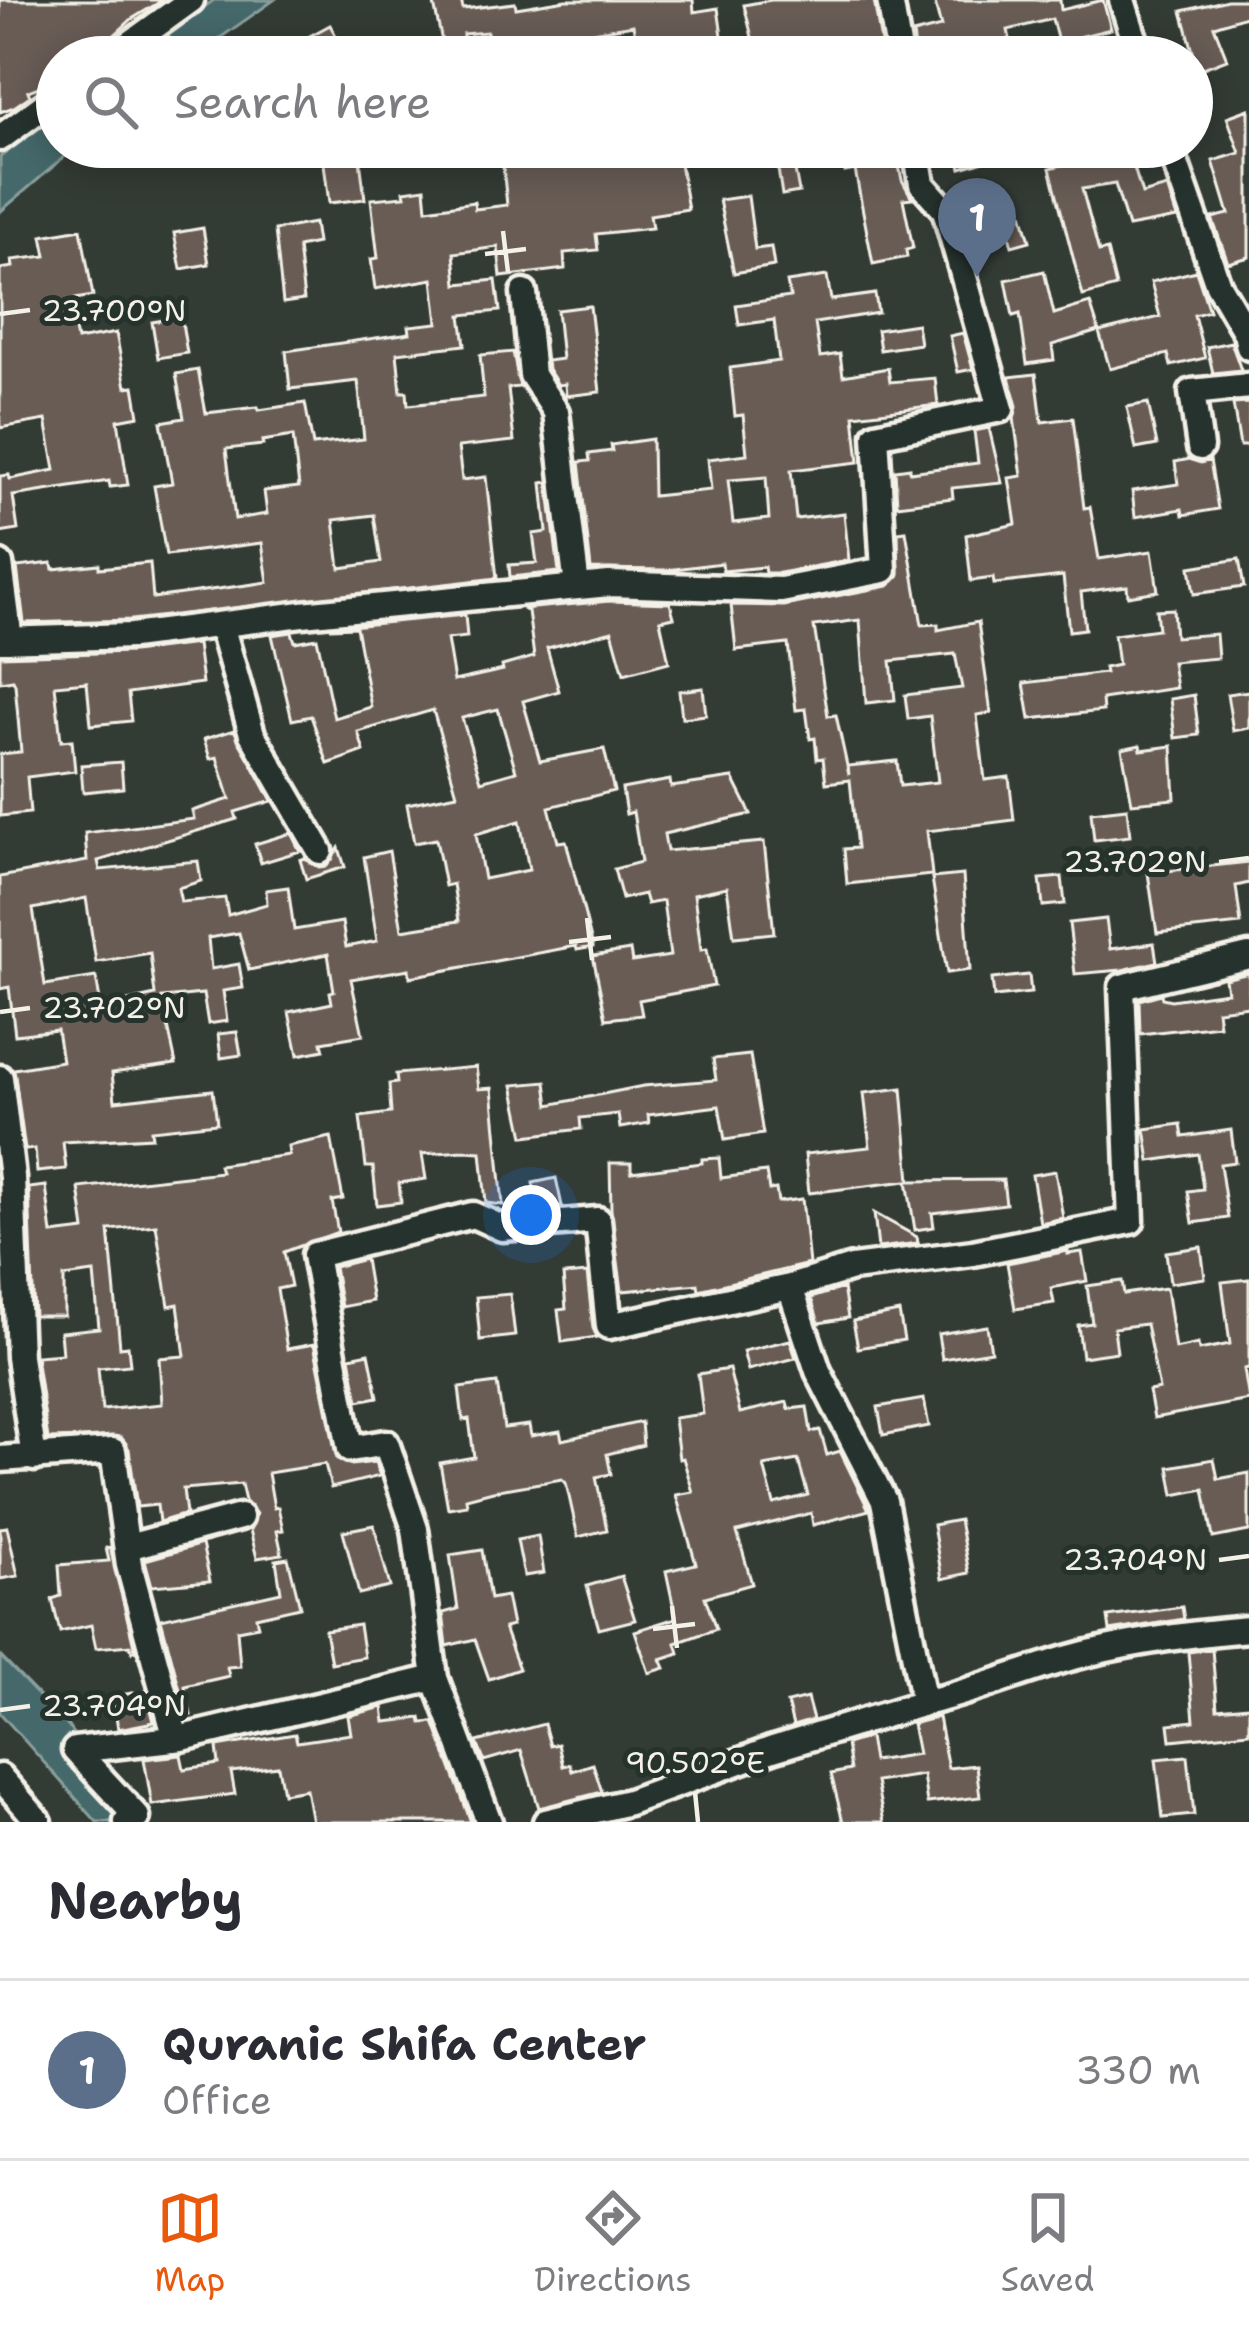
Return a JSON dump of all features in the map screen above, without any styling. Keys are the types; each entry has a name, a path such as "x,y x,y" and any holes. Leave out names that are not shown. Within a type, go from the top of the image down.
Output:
{"street":[{"path":"141,36 191,0"},
{"path":"890,0 896,36"},
{"path":"1121,0 1133,36"},
{"path":"0,138 36,111"},
{"path":"0,564 5,640 132,636 609,584 781,590 884,569 876,435 1000,409 945,210 922,184 919,168"},
{"path":"1177,168 1218,285 1249,347"},
{"path":"524,293 532,375 556,412 577,587"},
{"path":"1200,447 1192,392 1249,386"},
{"path":"221,625 252,734 320,851"},
{"path":"489,1822 435,1678 415,1529 386,1443 350,1449 315,1255 473,1215 502,1228 598,1220 609,1326 790,1287 852,1268 973,1253 1131,1221 1122,987 1249,956"},
{"path":"0,1078 20,1357 34,1458"},
{"path":"790,1287 818,1371 884,1501 924,1702"},
{"path":"0,1459 113,1451 130,1565 176,1738"},
{"path":"128,1547 240,1517"},
{"path":"545,1822 629,1802 772,1749 978,1690 1067,1659 1174,1635 1249,1629"},
{"path":"127,1822 136,1817 75,1750 176,1738 435,1678"},
{"path":"0,1777 39,1822"}],"water":[{"path":"214,0 274,0 223,36 164,36"},
{"path":"36,130 36,168 51,168 0,212 0,157"},
{"path":"0,1656 67,1725 133,1822 97,1822 0,1713"}],"building":[{"path":"0,0 163,0 113,36 36,36 36,88 14,107 0,112"},
{"path":"433,0 461,0 463,9 515,3 516,8 566,0 693,0 694,12 718,8 722,36 635,36 633,25 581,36 488,36 487,32 441,36"},
{"path":"771,0 874,0 880,36 752,36 744,5"},
{"path":"934,0 1060,0 1061,10 1103,0 1111,29 1056,36 1052,19 1008,30 1009,36 913,36 941,27"},
{"path":"1249,0 1249,15 1214,26 1227,59 1213,64 1213,36 1189,36 1182,11"},
{"path":"330,25 336,36 310,36"},
{"path":"1249,109 1249,257 1228,263 1212,218 1229,214 1213,161 1240,153 1227,117"},
{"path":"325,168 361,168 365,199 329,203"},
{"path":"503,168 681,168 688,209 650,215 652,228 596,234 598,250 564,253 565,269 501,277 498,247 454,253 457,284 496,280 500,311 461,315 465,345 397,353 401,392 407,392 408,405 484,397 480,355 513,352 520,387 508,388 514,441 458,447 462,480 486,477 497,578 131,620 24,623 17,567 150,563 153,598 268,582 262,543 166,555 154,486 172,483 161,422 184,418 176,374 198,370 206,413 305,403 313,445 364,439 358,381 290,389 286,351 410,333 409,326 438,323 433,279 375,289 371,259 378,258 371,199 405,196 404,191 425,188 427,209 474,202 475,209 507,205","holes":["293,436 299,487 264,491 267,514 235,519 226,449","374,515 381,562 340,568 334,520"]},
{"path":"778,168 794,168 799,192 782,195"},
{"path":"844,168 899,168 912,198 903,199 913,248 906,250 907,257 873,264 855,170 845,172"},
{"path":"1050,168 1134,168 1142,194 1167,187 1177,218 1128,227 1115,184 1082,189 1099,252 1107,250 1116,287 1083,296"},
{"path":"748,196 755,249 771,247 774,266 734,273 719,200"},
{"path":"1022,213 1030,241 1012,246 1004,217"},
{"path":"314,223 317,243 298,247 304,300 283,303 275,230"},
{"path":"203,228 209,264 181,269 174,233"},
{"path":"81,229 93,296 69,300 77,340 116,333 126,387 134,386 139,416 118,420 128,485 110,487 109,481 13,496 18,530 0,533 0,476 10,479 55,470 46,420 0,428 0,269 13,267 12,260 46,256 42,236"},
{"path":"1044,271 1054,314 1090,303 1099,331 1052,345 1054,360 1027,364 1020,314 1013,316 1006,280"},
{"path":"1196,271 1209,311 1194,315 1205,358 1171,366 1168,354 1110,369 1099,332 1160,317 1151,282"},
{"path":"827,276 831,300 875,294 878,313 815,323 820,357 840,354 843,376 888,368 890,382 935,378 938,405 854,415 859,462 791,470 796,519 844,513 849,560 780,573 765,573 764,567 723,571 722,563 667,570 591,569 579,462 590,461 589,454 612,451 611,445 652,439 653,496 711,490 708,459 747,454 743,415 735,416 730,368 779,361 774,320 739,325 736,305 790,297 787,282","holes":["766,477 769,519 733,523 728,480"]},
{"path":"590,306 600,392 566,396 565,384 558,385 547,361 562,359 557,310"},
{"path":"181,317 187,353 158,358 152,322"},
{"path":"917,324 920,344 880,350 877,330"},
{"path":"963,333 973,369 958,372 950,336"},
{"path":"1231,342 1241,370 1213,373 1207,347"},
{"path":"1036,374 1042,422 1073,418 1084,508 1090,507 1099,559 1152,551 1158,591 1128,596 1127,586 1081,592 1085,629 1069,631 1063,576 994,584 993,578 971,581 966,535 1016,524 1009,478 1022,476 1014,418 1017,406 1009,377"},
{"path":"1148,403 1157,445 1136,449 1127,407"},
{"path":"1249,403 1249,446 1240,446 1233,404"},
{"path":"989,428 1002,483 952,488 953,498 897,505 895,470 978,463 974,431"},
{"path":"1210,460 1218,509 1135,517 1132,491 1178,484 1175,462"},
{"path":"548,482 559,572 510,577 509,565 537,563 533,534 547,532 542,483"},
{"path":"906,531 922,625 938,624 938,630 978,622 991,713 977,715 985,780 1009,777 1014,820 927,831 932,875 847,884 844,849 857,848 850,780 826,783 823,758 817,759 815,738 810,739 806,709 796,710 788,644 736,650 731,605 784,606 888,586 899,576 898,532","holes":["860,620 866,703 895,700 891,661 955,654 962,688 905,695 908,719 930,716 938,782 900,786 897,761 848,766 849,775 836,715 828,716 814,626"]},
{"path":"1239,559 1244,587 1194,594 1190,567"},
{"path":"610,601 670,603 674,617 660,620 669,662 624,674 612,631 547,648 559,691 523,701 540,761 604,749 614,791 549,807 558,842 566,841 593,947 577,950 576,946 410,977 409,969 351,979 363,1035 322,1042 324,1050 298,1055 289,1012 332,1003 328,954 249,970 239,933 208,938 211,969 239,964 243,988 223,991 227,1021 208,1024 203,994 162,998 176,1064 112,1073 115,1101 213,1090 217,1123 151,1130 152,1137 63,1142 66,1169 37,1172 35,1149 25,1150 14,1069 62,1061 57,1030 15,1035 9,987 0,989 0,877 87,861 85,833 194,819 192,811 230,799 217,757 210,759 204,739 234,730 272,801 235,812 237,819 98,861 100,870 198,861 201,881 178,888 181,902 225,898 228,915 267,904 266,890 288,887 294,930 342,922 346,947 377,941 364,857 389,851 402,930 459,921 453,884 445,886 436,839 414,843 407,804 457,794 433,710 358,732 364,751 328,764 311,716 292,720 272,635 292,632 295,642 317,638 334,718 371,707 356,627 330,628 465,615 467,637 447,639 454,681 534,657 528,611 522,609","holes":["498,709 516,771 481,781 462,718","520,821 529,870 484,879 476,834","86,898 96,962 150,953 155,995 101,1007 96,977 45,985 33,909"]},
{"path":"1173,609 1175,637 1216,634 1218,658 1172,662 1176,688 1102,699 1103,711 1030,719 1024,683 1105,673 1104,668 1118,665 1114,635 1158,629 1156,610"},
{"path":"197,644 202,683 128,693 131,721 91,725 87,682 55,685 61,741 72,740 75,771 27,777 30,813 0,816 0,754 21,752 15,684 13,680 0,682 0,656 133,652"},
{"path":"703,688 706,715 682,718 679,691"},
{"path":"1249,691 1249,728 1233,731 1227,694"},
{"path":"1194,695 1199,735 1175,738 1170,699"},
{"path":"1140,745 1141,750 1172,746 1175,799 1132,803 1122,749"},
{"path":"121,762 123,788 83,792 81,765"},
{"path":"733,778 751,814 664,834 667,851 764,842 774,933 734,937 727,887 694,894 701,950 707,949 714,986 639,1000 642,1015 606,1019 593,956 630,950 632,962 670,956 663,901 647,904 644,894 622,899 614,869 641,862 633,812 626,814 622,789 670,780 671,787"},
{"path":"1127,808 1130,836 1094,840 1091,812"},
{"path":"291,833 300,851 261,863 255,844"},
{"path":"339,848 345,867 306,879 300,860 327,866"},
{"path":"1249,862 1249,883 1236,886 1241,924 1157,933 1148,873"},
{"path":"963,875 970,970 947,973 932,878"},
{"path":"1062,877 1065,904 1043,906 1040,879"},
{"path":"1106,919 1110,949 1154,943 1157,962 1075,974 1069,923"},
{"path":"1249,973 1249,1006 1217,1010 1219,1025 1140,1034 1139,1000 1161,994 1171,1000 1227,992 1225,979"},
{"path":"1029,975 1031,993 994,997 992,979"},
{"path":"237,1032 241,1055 221,1058 218,1034"},
{"path":"750,1055 763,1134 725,1140 719,1106 648,1115 649,1123 620,1128 618,1114 580,1118 581,1129 524,1136 513,1085 546,1082 549,1105 643,1086 716,1080 713,1059"},
{"path":"476,1067 479,1089 492,1088 503,1205 486,1203 481,1152 464,1151 422,1154 426,1179 399,1183 401,1202 377,1205 360,1117 391,1113 389,1084 397,1083 396,1074"},
{"path":"902,1088 910,1181 1003,1180 1006,1204 932,1213 934,1227 915,1230 907,1181 809,1193 805,1154 870,1147 864,1093"},
{"path":"1181,1124 1183,1137 1231,1130 1235,1162 1220,1164 1228,1218 1193,1223 1188,1191 1203,1189 1198,1154 1150,1161 1145,1129"},
{"path":"331,1137 343,1199 332,1201 338,1232 284,1252 291,1286 277,1289 287,1349 314,1344 337,1459 352,1465 375,1462 380,1476 331,1488 325,1464 268,1473 283,1530 277,1531 282,1554 257,1558 250,1530 256,1514 245,1501 241,1484 183,1489 186,1514 159,1522 157,1505 137,1507 129,1449 121,1437 48,1439 36,1356 62,1354 60,1332 99,1328 94,1273 64,1277 64,1316 34,1316 29,1188 46,1186 52,1234 85,1230 79,1188 221,1172 219,1165 289,1155 288,1146","holes":["156,1225 169,1306 178,1304 185,1356 159,1358 162,1404 102,1410 98,1368 130,1365 128,1346 120,1347 109,1230"]},
{"path":"719,1158 721,1178 766,1172 769,1190 776,1189 778,1202 802,1199 809,1264 699,1290 698,1284 622,1291 610,1163 631,1163 631,1172"},
{"path":"1055,1171 1063,1218 1040,1223 1032,1175"},
{"path":"556,1178 562,1206 539,1208 533,1183"},
{"path":"874,1213 917,1237 918,1243 878,1248"},
{"path":"1201,1247 1205,1278 1170,1283 1166,1252"},
{"path":"1082,1252 1087,1281 1051,1288 1054,1303 1015,1309 1007,1263"},
{"path":"365,1259 372,1301 341,1307 334,1267"},
{"path":"587,1273 597,1337 562,1342 558,1310 566,1309 563,1275"},
{"path":"1249,1279 1249,1368 1244,1369 1249,1400 1154,1418 1149,1391 1159,1389 1146,1324 1114,1328 1117,1352 1082,1357 1078,1325 1092,1323 1087,1286 1122,1281 1124,1294 1166,1288 1175,1349 1198,1344 1199,1350 1230,1344 1222,1282"},
{"path":"843,1288 848,1318 819,1323 811,1298"},
{"path":"510,1294 515,1336 480,1340 476,1297"},
{"path":"899,1312 904,1340 858,1348 853,1321"},
{"path":"987,1326 991,1351 942,1359 938,1334"},
{"path":"790,1340 796,1358 748,1370 743,1351"},
{"path":"369,1353 378,1397 358,1401 350,1357"},
{"path":"729,1369 740,1413 787,1402 789,1409 807,1407 811,1432 820,1430 827,1455 840,1451 869,1510 813,1525 811,1513 737,1532 752,1584 705,1597 716,1629 676,1643 679,1653 661,1659 665,1668 649,1673 635,1631 676,1618 666,1571 696,1564 676,1495 693,1492 683,1458 679,1459 674,1418 703,1414 698,1374","holes":["798,1460 808,1495 774,1504 764,1466"]},
{"path":"497,1383 504,1428 529,1425 531,1436 560,1431 562,1440 641,1422 643,1445 607,1454 611,1474 596,1477 607,1530 578,1537 562,1479 493,1491 466,1498 467,1505 448,1508 440,1463 474,1457 459,1388"},
{"path":"924,1399 929,1426 883,1435 878,1407"},
{"path":"1214,1459 1218,1479 1249,1473 1249,1531 1213,1538 1204,1489 1174,1495 1169,1467"},
{"path":"959,1520 969,1573 942,1579 933,1525"},
{"path":"374,1525 390,1587 359,1594 343,1531"},
{"path":"7,1527 18,1576 0,1579 0,1528"},
{"path":"538,1536 544,1573 524,1576 517,1540"},
{"path":"202,1544 210,1581 152,1586 145,1560"},
{"path":"110,1547 132,1652 130,1645 96,1648 91,1625 60,1632 52,1599 61,1596 59,1565 109,1561 106,1548"},
{"path":"482,1550 490,1599 506,1596 512,1626 504,1628 519,1669 489,1679 475,1639 447,1646 443,1613 458,1609 450,1555"},
{"path":"288,1558 300,1607 256,1617 258,1626 237,1630 240,1666 227,1667 229,1676 185,1686 191,1715 187,1716 161,1619 281,1592 276,1560"},
{"path":"621,1576 635,1620 599,1629 587,1586"},
{"path":"1182,1607 1184,1619 1110,1631 1108,1617"},
{"path":"359,1625 364,1657 331,1663 325,1630"},
{"path":"1212,1649 1217,1709 1249,1706 1249,1732 1171,1740 1169,1724 1194,1721 1188,1652"},
{"path":"146,1691 154,1722 118,1729 113,1696"},
{"path":"807,1698 813,1720 793,1726 787,1703"},
{"path":"383,1707 385,1722 421,1718 422,1723 434,1722 471,1822 312,1822 306,1789 283,1793 278,1766 231,1772 235,1794 152,1805 144,1759 181,1755 184,1769 219,1764 217,1747 295,1734 297,1742 351,1734 348,1716"},
{"path":"938,1717 948,1768 976,1765 980,1797 927,1803 923,1775 876,1782 884,1822 843,1822 831,1774 850,1770 846,1744 869,1737 873,1761 918,1754 912,1724"},
{"path":"544,1724 550,1746 558,1744 563,1766 570,1764 572,1771 593,1764 602,1792 539,1808 521,1750 484,1761 477,1742"},
{"path":"1188,1756 1194,1815 1163,1818 1156,1759"}],"place":[{"name":"Quranic Shifa Center","path":"977,277"}]}
